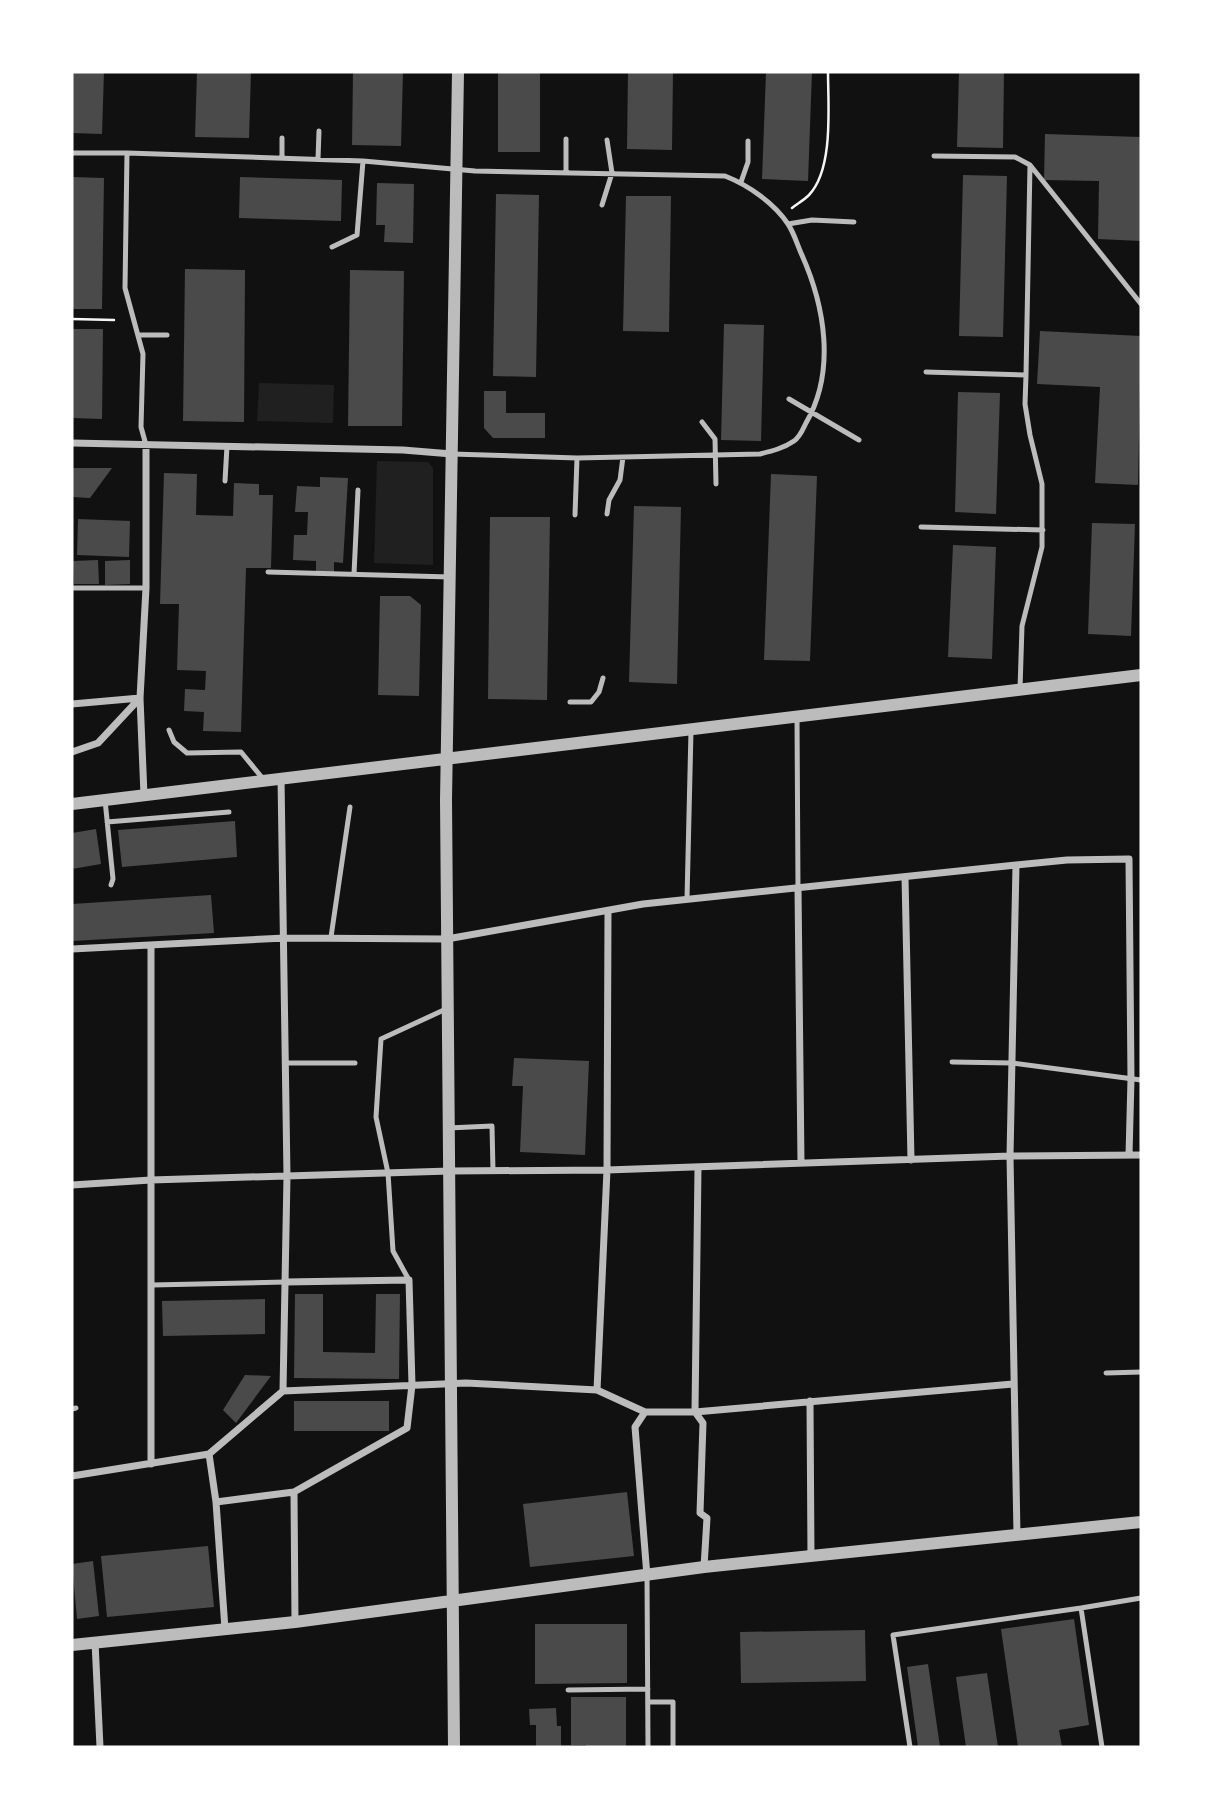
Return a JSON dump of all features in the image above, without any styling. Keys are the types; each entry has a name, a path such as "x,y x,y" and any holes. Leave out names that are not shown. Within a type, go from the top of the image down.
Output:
{"street":[{"path":"454,1747 446,758 458,72"},
{"path":"72,443 403,450 452,454"},
{"path":"144,795 140,698 146,587 146,444"},
{"path":"72,804 1141,675"},
{"path":"72,704 140,698"},
{"path":"72,752 98,743 140,698"},
{"path":"281,778 288,1176 282,1391"},
{"path":"72,949 285,938 447,939 687,899 1067,860 1129,859 1129,1155"},
{"path":"1016,865 1010,1156 1017,1535"},
{"path":"905,877 911,1160"},
{"path":"798,888 801,1163"},
{"path":"597,1390 607,1170 608,911"},
{"path":"151,945 151,1464"},
{"path":"72,1185 388,1172 607,1170 1010,1156 1141,1155"},
{"path":"698,1167 695,1412 703,1423 700,1513 707,1518 704,1567"},
{"path":"216,1502 294,1492 407,1428 412,1385 409,1280 285,1282"},
{"path":"72,1476 209,1454 282,1391 452,1383 597,1390 645,1412 695,1412 1013,1384"},
{"path":"810,1401 811,1557"},
{"path":"645,1412 635,1427 647,1576"},
{"path":"209,1454 216,1502 225,1629"},
{"path":"294,1492 295,1622"},
{"path":"72,1645 295,1622 704,1567 1141,1522"},
{"path":"95,1642 100,1747"}],"lane":[{"path":"318,159 319,131"},
{"path":"282,138 282,158"},
{"path":"566,139 566,172"},
{"path":"602,205 612,173 607,140"},
{"path":"741,183 748,162 748,141"},
{"path":"72,153 318,159 456,169 707,174 725,176 741,183 761,197 788,224 811,275 819,299 823,325 824,369 813,411 797,439 777,450 760,454 715,456 577,458 452,454"},
{"path":"127,153 125,288 144,354 141,427 146,444"},
{"path":"934,156 1015,157 1030,165 1141,304"},
{"path":"332,247 357,235 363,161"},
{"path":"1020,690 1022,626 1042,547 1042,484 1025,404 1030,165"},
{"path":"788,224 812,220 854,222"},
{"path":"139,335 167,335"},
{"path":"926,372 1026,375"},
{"path":"789,399 859,440"},
{"path":"702,422 715,439 716,484"},
{"path":"226,481 227,446"},
{"path":"607,514 609,500 620,480 623,457"},
{"path":"575,515 577,458"},
{"path":"354,574 358,490"},
{"path":"921,527 1042,530"},
{"path":"268,572 450,577"},
{"path":"72,588 146,587"},
{"path":"570,702 591,702 599,692 603,678"},
{"path":"797,716 798,888"},
{"path":"687,899 691,729"},
{"path":"169,730 174,742 187,753 242,752 264,780"},
{"path":"105,800 113,879 111,886"},
{"path":"331,937 350,807"},
{"path":"107,822 229,812"},
{"path":"409,1280 393,1251 388,1172 376,1117 381,1039 449,1008"},
{"path":"952,1062 1012,1063 1141,1080"},
{"path":"286,1063 355,1063"},
{"path":"449,1128 492,1126 493,1171"},
{"path":"152,1285 285,1282"},
{"path":"1106,1373 1141,1372"},
{"path":"647,1576 648,1747"},
{"path":"910,1747 893,1635 1141,1598"},
{"path":"1081,1608 1102,1747"},
{"path":"568,1690 649,1689"},
{"path":"648,1702 673,1702 673,1747"}],"path":[{"path":"781,217 811,194 822,171 827,139 828,72"},
{"path":"72,319 114,320"}],"shaded area":[{"path":"259,383 334,385 333,423 257,421"},
{"path":"377,461 428,462 433,468 433,565 374,563"}],"building":[{"path":"72,72 104,72 102,134 72,133"},
{"path":"197,72 251,72 249,138 195,137"},
{"path":"353,72 403,72 401,146 352,145"},
{"path":"498,72 540,72 540,152 498,152"},
{"path":"628,72 673,72 672,150 627,149"},
{"path":"766,72 812,72 808,181 762,179"},
{"path":"959,72 1004,72 1003,148 957,147"},
{"path":"1045,134 1141,137 1141,241 1098,239 1099,181 1044,180"},
{"path":"963,175 1007,176 1003,337 959,336"},
{"path":"72,177 104,178 102,309 72,309"},
{"path":"240,177 342,180 341,221 239,218"},
{"path":"377,183 414,184 413,243 384,242 385,225 376,225"},
{"path":"496,194 539,195 536,377 493,376"},
{"path":"626,196 671,196 669,332 623,331"},
{"path":"185,269 245,270 244,422 183,421"},
{"path":"350,270 404,271 402,426 348,426"},
{"path":"724,324 764,325 761,441 721,440"},
{"path":"72,329 103,329 102,419 72,418"},
{"path":"1040,331 1141,336 1138,485 1095,483 1100,387 1037,384"},
{"path":"484,391 506,391 506,413 545,413 545,438 493,438 484,428"},
{"path":"958,392 1000,393 996,514 955,512"},
{"path":"72,468 112,468 90,498 72,497"},
{"path":"164,473 197,474 196,515 233,516 234,483 259,484 259,495 273,495 271,568 246,568 241,732 203,731 204,712 184,711 185,689 205,690 206,671 177,670 179,604 160,604"},
{"path":"771,474 817,476 810,661 764,660"},
{"path":"320,477 348,478 343,563 334,562 334,572 316,572 316,561 293,560 294,535 307,535 308,512 295,512 297,486 320,487"},
{"path":"634,506 681,507 677,684 629,682"},
{"path":"490,517 550,517 547,700 488,699"},
{"path":"78,519 130,521 129,557 77,555"},
{"path":"1092,523 1135,524 1131,636 1088,634"},
{"path":"953,545 996,547 992,659 948,657"},
{"path":"98,560 99,584 74,584 73,561"},
{"path":"130,560 130,584 105,585 105,561"},
{"path":"380,596 410,596 421,605 419,696 378,695"},
{"path":"235,821 237,857 122,867 118,830"},
{"path":"96,829 101,864 72,869 72,833"},
{"path":"211,895 214,933 72,941 72,904"},
{"path":"514,1058 589,1061 585,1155 520,1152 523,1086 512,1086"},
{"path":"295,1294 323,1294 323,1352 375,1353 376,1294 400,1294 399,1379 294,1378"},
{"path":"265,1299 265,1334 163,1336 162,1301"},
{"path":"245,1375 271,1376 236,1423 223,1410"},
{"path":"294,1401 389,1401 389,1431 294,1431"},
{"path":"627,1492 634,1556 530,1567 523,1504"},
{"path":"208,1546 214,1607 107,1617 101,1556"},
{"path":"93,1561 99,1616 77,1619 72,1564"},
{"path":"1074,1619 1089,1725 1059,1730 1062,1747 1018,1747 1001,1629"},
{"path":"535,1624 627,1624 627,1683 535,1684"},
{"path":"865,1630 866,1681 741,1683 740,1632"},
{"path":"928,1664 940,1747 918,1747 907,1667"},
{"path":"987,1673 998,1747 966,1747 956,1677"},
{"path":"571,1697 626,1697 626,1747 571,1745"},
{"path":"556,1708 557,1726 561,1726 561,1747 536,1747 536,1725 530,1725 529,1709"}]}
